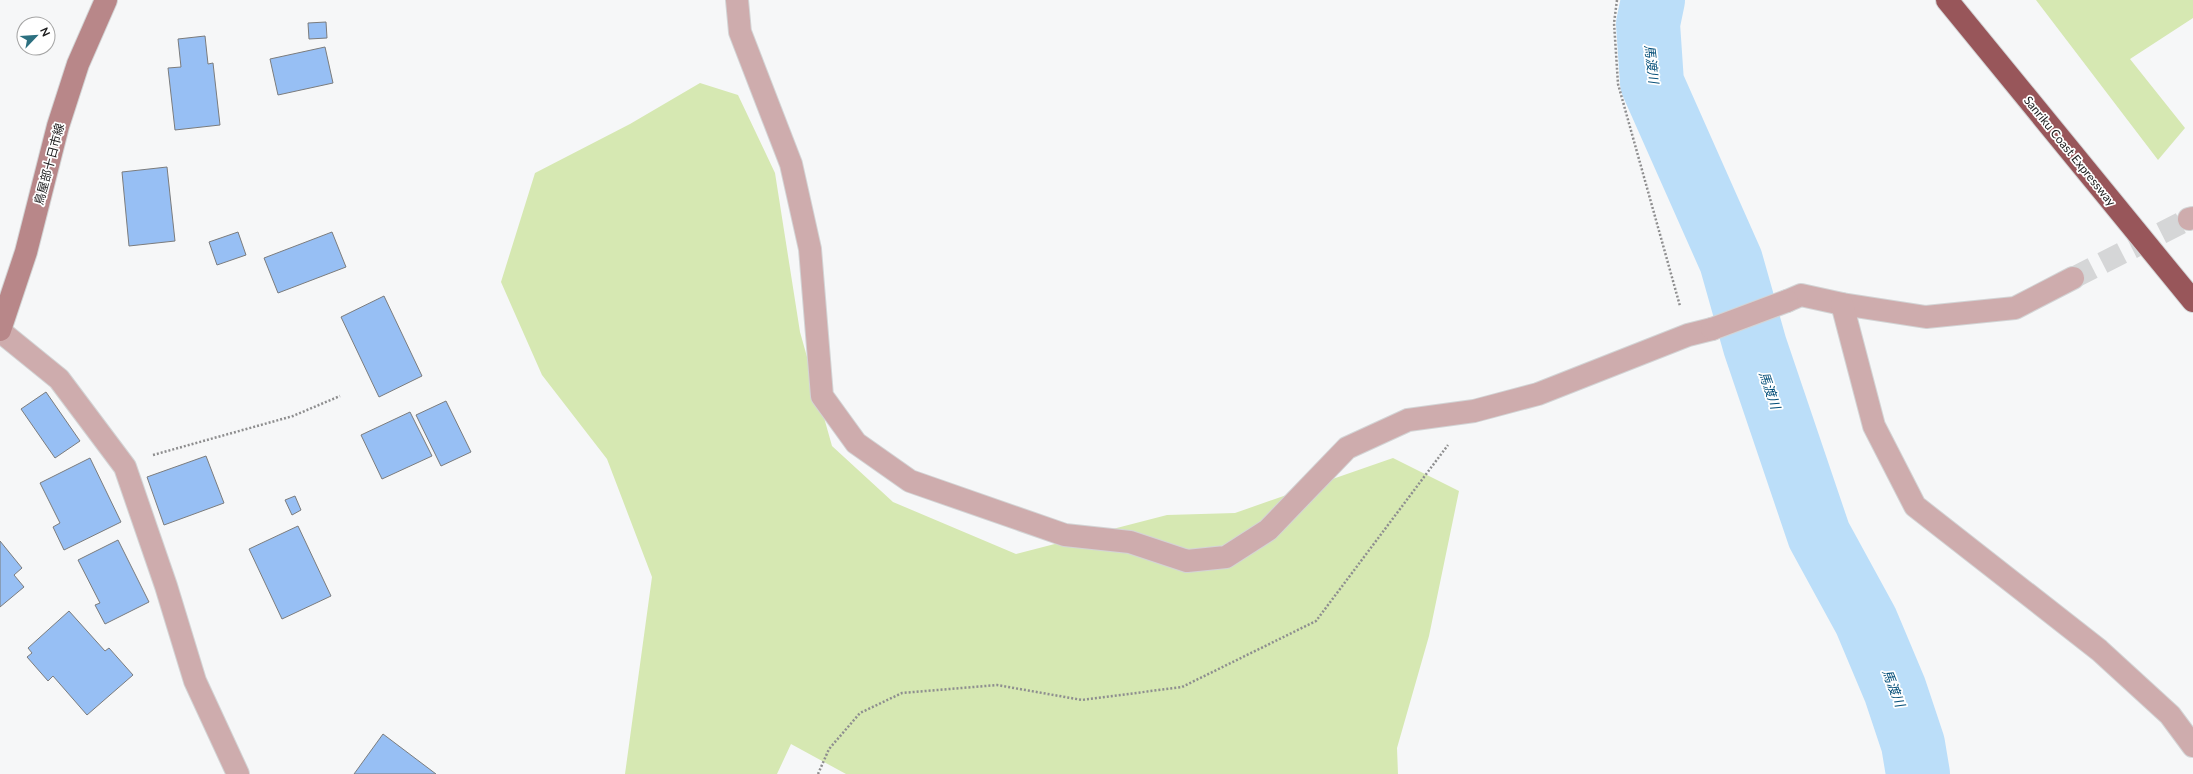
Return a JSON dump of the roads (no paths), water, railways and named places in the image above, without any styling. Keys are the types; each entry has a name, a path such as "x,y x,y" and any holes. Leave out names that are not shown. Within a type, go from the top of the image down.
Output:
{"highway":[{"name":"Sanriku Coast Expressway","path":"1947,0 2193,301"}],"main road":[{"name":"鳥屋部十日市線","path":"0,331 26,252 60,119 78,64 106,0"}],"street":[{"path":"737,0 740,32 791,164 810,248 822,396 856,442 910,481 1065,535 1130,542 1187,561 1226,557 1268,530 1347,448 1408,420 1474,411 1538,394 1688,335 1712,328 1801,295 1842,304 1926,317 2015,308 2072,278"},
{"path":"1842,304 1874,426 1915,506 2099,650 2170,714 2193,746"},
{"path":"0,331 59,379 125,467 166,586 195,681 238,774"}],"waterway":[{"name":"馬渡川","path":"1653,0 1648,24 1652,83 1731,261 1755,346 1819,535 1866,621 1895,690 1913,744 1918,774"}],"tunnel":[{"path":"2073,278 2189,219"}]}
